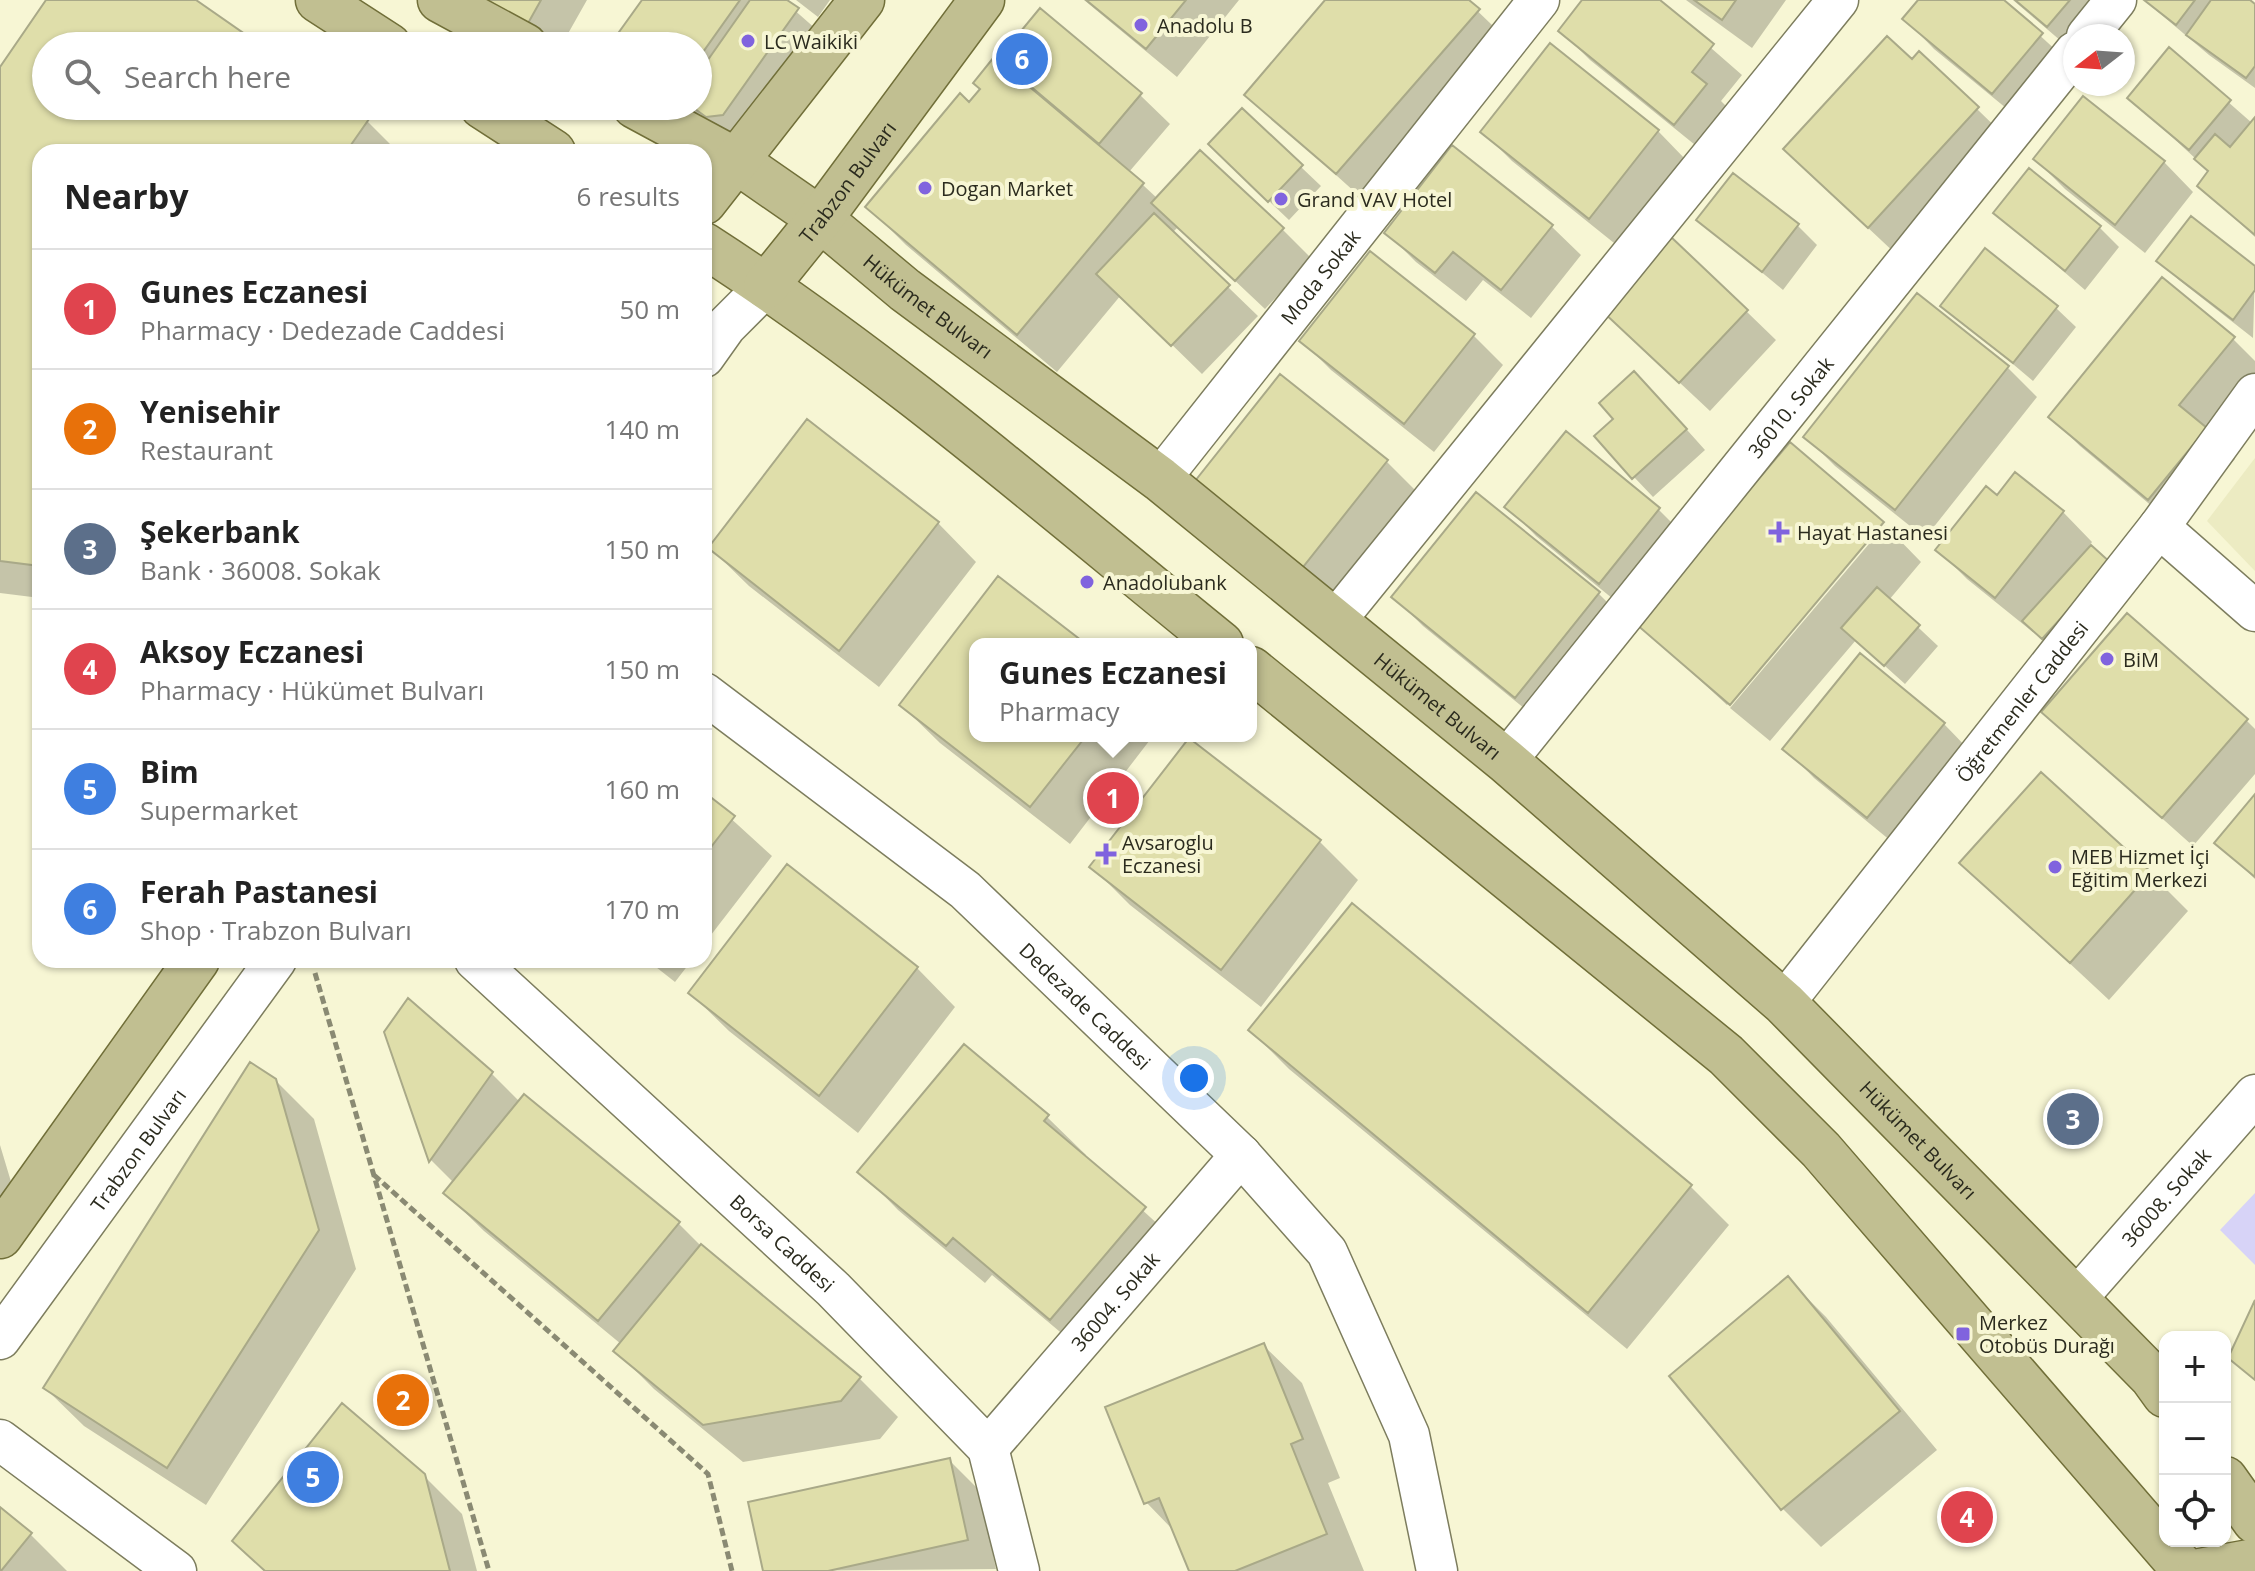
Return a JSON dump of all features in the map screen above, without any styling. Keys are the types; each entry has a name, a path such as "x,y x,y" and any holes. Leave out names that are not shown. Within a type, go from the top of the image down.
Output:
{"main road":[{"path":"318,0 367,32"},
{"path":"440,0 499,32"},
{"path":"712,191 862,0"},
{"name":"Trabzon Bulvarı","path":"766,286 820,219 982,0"},
{"path":"504,120 541,144"},
{"name":"Hükümet Bulvarı","path":"661,120 705,144"},
{"name":"Hükümet Bulvarı","path":"712,148 820,219 905,290 1160,479 1506,761 1784,1003 2159,1387"},
{"path":"712,250 766,286 924,403 1214,638"},
{"path":"1257,674 1726,1055 1821,1150 2185,1571"},
{"path":"0,1236 191,968"},
{"path":"2231,1487 2255,1521"},
{"path":"2200,1571 2255,1561"}],"street":[{"name":"Moda Sokak","path":"1160,479 1539,0"},
{"path":"1335,621 1838,0"},
{"path":"2097,24 2116,0"},
{"name":"36010. Sokak","path":"1506,761 2063,67"},
{"name":"Trabzon Bulvarı","path":"712,346 726,326 766,286"},
{"name":"Öğretmenler Caddesi","path":"1784,1003 2159,527 2255,394"},
{"path":"2159,527 2255,611"},
{"name":"Dedezade Caddesi","path":"712,699 965,890 1241,1155 1327,1252 1409,1435 1437,1571"},
{"name":"Trabzon Bulvarı","path":"0,1339 270,968"},
{"name":"Borsa Caddesi","path":"484,968 833,1289 988,1448"},
{"name":"36008. Sokak","path":"2076,1299 2255,1095"},
{"name":"36004. Sokak","path":"988,1448 1241,1155"},
{"path":"0,1440 176,1571"},
{"path":"988,1448 1019,1571"}],"path":[{"path":"314,968 489,1571"},
{"path":"374,1174 708,1474 732,1571"}],"shaded area":[{"path":"2255,458 2255,571 2207,521"},
{"path":"2255,1193 2255,1265 2220,1230"}],"building":[{"path":"46,0 196,0 242,32 32,32 32,120 368,120 352,144 32,144 32,565 0,561 0,67"},
{"path":"484,0 541,0 527,25"},
{"path":"642,0 740,0 712,39 712,32 619,32"},
{"name":"LC Waikiki","path":"750,0 787,0 799,8 723,115 712,116 712,54"},
{"name":"Anadolu B","path":"1086,0 1186,0 1146,49"},
{"path":"1325,0 1469,0 1480,9 1336,174 1244,95"},
{"path":"1582,0 1660,0 1714,44 1692,72 1707,84 1674,125 1558,31"},
{"path":"1694,0 1736,0 1722,20"},
{"path":"1918,0 2004,0 2043,33 1992,94 1902,19"},
{"path":"2015,0 2070,0 2047,27"},
{"path":"2144,0 2195,0 2176,25"},
{"path":"2211,0 2250,0 2255,4 2255,66 2246,78 2186,35"},
{"path":"1040,8 1142,93 1099,144 998,59"},
{"path":"1887,36 1912,59 1919,51 1979,107 1868,228 1783,149"},
{"path":"1550,43 1659,130 1589,219 1480,132"},
{"path":"2169,47 2231,100 2189,150 2127,98 2135,96 2135,88"},
{"path":"994,57 1144,183 1017,335 865,207 960,93 969,102 980,89 973,83"},
{"path":"2083,96 2165,161 2115,225 2033,159"},
{"path":"1242,108 1303,165 1268,202 1208,144"},
{"path":"2255,117 2255,235 2197,186 2208,171 2194,159 2215,134 2230,147"},
{"path":"1452,145 1553,225 1501,290 1453,252 1435,273 1384,233"},
{"path":"1200,150 1284,228 1235,281 1151,203"},
{"path":"2029,168 2101,226 2065,271 1993,213"},
{"path":"1733,173 1799,224 1762,272 1696,220"},
{"path":"1154,213 1230,285 1171,346 1096,274"},
{"path":"2191,216 2255,266 2255,290 2233,320 2156,261"},
{"path":"1670,236 1748,310 1679,383 1601,310"},
{"path":"1985,248 2058,306 2013,363 1940,306"},
{"path":"1370,251 1475,334 1404,424 1299,341"},
{"path":"2162,277 2235,337 2179,405 2207,428 2148,500 2048,417"},
{"path":"1917,293 2009,366 1895,510 1803,437"},
{"path":"1634,371 1687,429 1632,479 1594,436 1613,419 1599,403"},
{"path":"1280,374 1388,460 1303,567 1195,481"},
{"path":"807,419 939,522 839,651 712,551 712,543"},
{"path":"1566,431 1660,508 1599,584 1504,507"},
{"path":"1790,442 1884,522 1730,705 1636,624"},
{"path":"2015,472 2064,511 1995,598 1935,550 1986,486 1997,495"},
{"path":"1476,492 1600,592 1515,698 1391,597"},
{"path":"2091,545 2111,563 2042,639 2022,621"},
{"path":"998,576 1078,638 969,638 969,742 1081,742 1030,807 899,705"},
{"path":"1877,587 1920,625 1884,666 1841,628"},
{"path":"2127,613 2248,719 2162,818 2041,712"},
{"path":"1860,653 1945,723 1867,818 1782,749"},
{"path":"1186,742 1194,742 1321,840 1221,970 1089,867"},
{"name":"MEB Hizmet İçi Eğitim Merkezi","path":"2041,772 2151,872 2070,963 1959,863"},
{"path":"2255,794 2255,877 2214,843"},
{"path":"712,798 735,816 712,846"},
{"path":"787,864 918,967 819,1096 688,993 707,968 712,968 712,962"},
{"path":"1352,903 1692,1185 1588,1313 1248,1030"},
{"path":"408,998 493,1072 429,1162 384,1032"},
{"path":"964,1044 1049,1115 1044,1121 1146,1207 1050,1320 953,1238 946,1246 857,1172"},
{"path":"250,1062 276,1079 319,1230 167,1468 43,1388"},
{"path":"524,1094 680,1222 598,1321 443,1193"},
{"path":"701,1244 861,1377 841,1401 703,1425 613,1351"},
{"path":"1788,1276 1900,1411 1781,1510 1669,1376"},
{"path":"2255,1300 2255,1380 2231,1360 2231,1352"},
{"path":"1264,1343 1303,1439 1291,1444 1327,1534 1235,1571 1189,1571 1159,1498 1144,1504 1105,1407"},
{"path":"342,1403 425,1474 450,1571 265,1571 232,1541"},
{"path":"950,1458 968,1540 828,1571 763,1571 748,1502"},
{"path":"0,1507 32,1533 1,1571 0,1571"}],"place":[{"name":"Anadolu B","path":"1141,25"},
{"name":"LC Waikiki","path":"748,41"},
{"name":"Ferah Pastanesi","path":"1022,59"},
{"name":"Dogan Market","path":"925,188"},
{"name":"Grand VAV Hotel","path":"1281,199"},
{"name":"Hayat Hastanesi","path":"1779,532"},
{"name":"Anadolubank","path":"1087,582"},
{"name":"BiM","path":"2107,659"},
{"name":"Gunes Eczanesi","path":"1113,798"},
{"name":"Avsaroglu Eczanesi","path":"1106,854"},
{"name":"MEB Hizmet İçi Eğitim Merkezi","path":"2055,867"},
{"name":"Şekerbank","path":"2073,1119"},
{"name":"Merkez Otobüs Durağı","path":"1963,1334"},
{"name":"Yenisehir","path":"403,1400"},
{"name":"Bim","path":"313,1477"},
{"name":"Aksoy Eczanesi","path":"1967,1517"}]}
